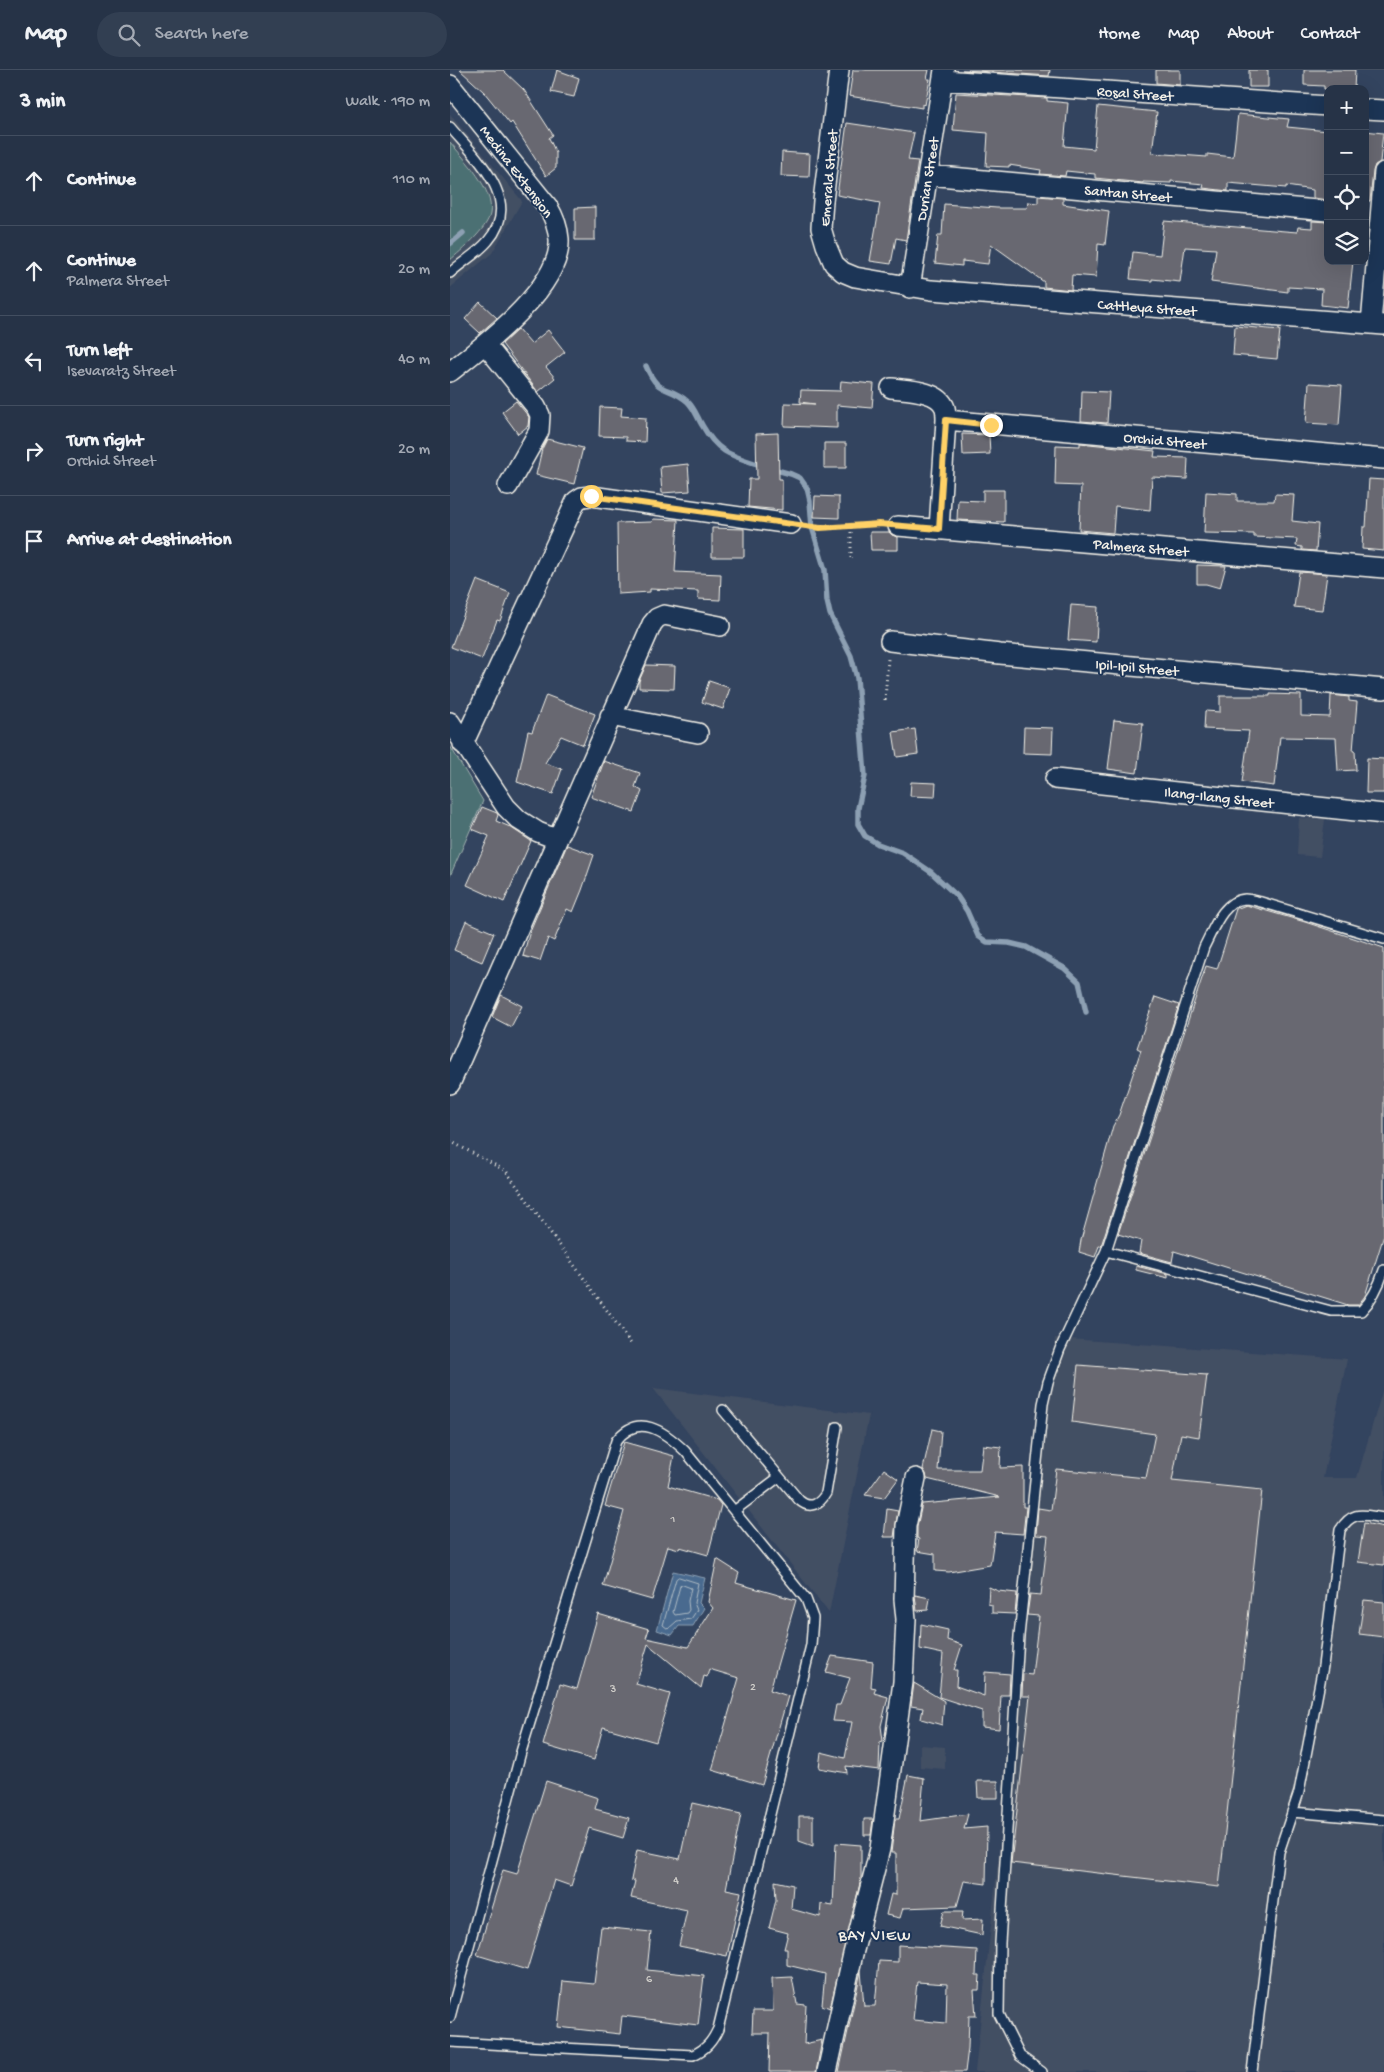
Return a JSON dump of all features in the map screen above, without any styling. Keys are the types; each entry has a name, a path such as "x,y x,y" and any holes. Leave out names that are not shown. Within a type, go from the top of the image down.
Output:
{"street":[{"name":"Emerald Street","path":"839,70 823,201 822,228 826,245 834,264 844,272 855,277 910,288"},
{"name":"Durian Street","path":"910,288 943,75"},
{"name":"Rosal Street","path":"943,75 1324,106"},
{"name":"Medina Extension","path":"450,85 548,206 557,224 559,241 552,272 542,287 485,344 450,372"},
{"path":"1369,109 1384,110"},
{"path":"1378,324 1373,215 1384,172"},
{"name":"Santan Street","path":"928,175 1324,211"},
{"name":"Cattleya Street","path":"910,288 1378,324"},
{"path":"485,344 536,407 540,416 538,431 508,486"},
{"path":"891,388 932,396 940,400 945,409 946,420 939,529"},
{"name":"Orchid Street","path":"946,420 1384,459"},
{"path":"463,744 576,501 582,497 591,496 791,524"},
{"name":"Palmera Street","path":"898,526 1384,568"},
{"path":"450,1084 652,624 657,618 664,615 720,626"},
{"name":"Ipil-Ipil Street","path":"890,641 1000,654 1384,689"},
{"path":"610,716 698,733"},
{"path":"450,722 506,807 519,820 538,832 556,839"},
{"name":"Ilang-Ilang Street","path":"1055,779 1384,814"},
{"path":"827,2072 853,1954 880,1849 903,1682 906,1619 904,1599 906,1526 916,1478"}],"lane":[{"path":"450,126 489,174 498,190 501,212 498,226 488,241 450,273"},
{"path":"1042,2072 1020,2056 999,2014 1000,1943 1019,1636 1043,1404 1048,1382 1060,1349 1106,1251 1204,946 1226,908 1237,901 1246,899 1384,939"},
{"path":"1106,1251 1331,1311 1361,1310 1368,1304 1379,1286 1384,1270"},
{"path":"723,1410 803,1504 816,1505 826,1493 837,1427"},
{"path":"450,2017 521,1752 616,1442 622,1433 633,1428 645,1426 657,1430 671,1438 684,1450 806,1599 813,1618 813,1632 718,2029 713,2040 704,2049 693,2055 450,2042"},
{"path":"734,1511 779,1477"},
{"path":"1252,2072 1279,1852 1299,1792 1323,1666 1340,1530 1347,1519 1360,1515 1384,1518"},
{"path":"1292,1812 1384,1820"}],"path":[{"path":"791,524 829,528 867,524 898,526"},
{"path":"851,526 851,558"},
{"path":"885,700 890,641"},
{"path":"450,1141 506,1171 632,1345"}],"shaded area":[{"path":"450,114 522,201 492,253 450,288"},
{"path":"1299,818 1325,819 1320,857 1297,855"},
{"path":"1055,1338 1347,1359 1323,1478 1357,1478 1384,1385 1384,2072 975,2072"},
{"path":"653,1388 869,1415 829,1613"},
{"path":"920,1745 945,1747 945,1769 920,1767"}],"green space":[{"path":"450,142 483,185 488,195 490,214 484,226 473,239 450,260"},
{"path":"450,746 483,801 450,876"}],"water":[{"path":"673,1571 705,1578 699,1603 704,1608 693,1626 679,1626 672,1635 657,1630"}],"building":[{"path":"460,70 503,70 524,90 553,135 549,138 556,153 556,168 546,176 512,122 510,124 484,92"},
{"path":"557,70 579,78 574,97 551,92"},
{"path":"853,70 929,70 927,79 930,79 925,105 922,104 922,108 849,96"},
{"path":"962,70 1050,70 1049,76"},
{"path":"1156,70 1180,70 1180,85 1156,83"},
{"path":"1249,70 1268,70 1268,87 1249,87"},
{"path":"1304,70 1355,70 1354,85 1304,85"},
{"path":"956,93 1047,98 1047,101 1068,103 1064,146 1094,149 1098,106 1157,112 1152,153 1207,157 1207,154 1233,157 1238,114 1289,119 1287,127 1324,131 1324,199 1313,198 1313,190 1286,186 1286,188 1228,183 1228,191 1203,188 1204,184 1171,181 1171,183 1143,183 1095,178 1095,174 1066,171 1065,176 1040,174 1041,170 1009,165 1009,167 986,166 988,133 953,130"},
{"path":"847,123 914,133 908,160 918,161 906,240 896,238 891,264 870,261 880,203 837,195"},
{"path":"1369,131 1383,133 1380,162 1375,165 1373,171 1370,201"},
{"path":"782,152 810,154 809,177 781,176"},
{"path":"1038,196 1063,198 1063,204 1109,211 1105,245 1098,244 1096,277 1072,275 1071,290 1044,287 1044,282 991,244 988,264 962,261 962,266 935,263 938,235 942,235 944,204 1027,208 1028,202 1038,203"},
{"path":"595,207 595,240 575,240 575,208"},
{"path":"1164,221 1297,232 1298,227 1312,228 1312,221 1324,222 1324,265 1353,265 1348,308 1321,305 1322,289 1288,287 1288,292 1211,282 1216,249 1185,247 1180,282 1130,279 1133,252 1160,255"},
{"path":"480,302 497,318 480,333 465,319"},
{"path":"1235,326 1280,330 1277,359 1233,355"},
{"path":"518,329 531,344 548,330 565,352 546,367 555,378 538,392 502,344"},
{"path":"841,381 874,384 872,408 837,405 837,428 784,426 785,403 815,404 800,402 801,390 840,391"},
{"path":"1309,383 1342,385 1339,425 1306,423"},
{"path":"1082,391 1109,392 1107,423 1081,421"},
{"path":"516,401 529,417 528,426 518,434 502,412"},
{"path":"600,407 622,408 621,416 646,418 645,442 626,441 626,437 599,436"},
{"path":"778,433 779,479 782,479 782,510 748,507 749,479 757,479 756,434"},
{"path":"962,434 989,435 990,454 963,455"},
{"path":"547,439 583,448 574,484 536,475 542,449"},
{"path":"824,443 846,443 846,468 824,468"},
{"path":"1080,443 1155,451 1154,457 1188,458 1187,479 1152,477 1150,510 1115,506 1113,533 1079,530 1081,486 1055,485 1056,445 1080,446"},
{"path":"688,464 690,491 662,493 660,467"},
{"path":"1369,479 1384,480 1384,551 1362,549 1363,527 1366,527"},
{"path":"983,490 1004,490 1004,522 957,520 958,500 983,501"},
{"path":"1206,492 1237,494 1237,501 1274,501 1275,494 1294,495 1292,521 1318,524 1316,551 1302,550 1302,547 1296,546 1297,539 1254,537 1254,534 1204,533"},
{"path":"815,496 839,497 839,518 814,517"},
{"path":"653,519 678,520 675,572 721,574 720,600 698,599 698,591 650,589 650,592 618,594 617,523 652,522"},
{"path":"712,528 744,529 744,557 712,557"},
{"path":"870,532 889,532 898,537 898,550 871,550"},
{"path":"1197,565 1226,566 1220,588 1206,584 1197,584"},
{"path":"1299,572 1327,574 1322,610 1294,607"},
{"path":"477,580 510,593 500,621 497,620 482,659 451,647"},
{"path":"1071,605 1098,607 1096,642 1068,640"},
{"path":"646,665 675,666 674,689 639,688 639,681"},
{"path":"709,681 730,688 723,709 702,702"},
{"path":"1270,694 1301,695 1301,716 1330,717 1331,695 1349,697 1349,701 1357,702 1353,751 1355,751 1356,770 1338,771 1336,738 1280,737 1274,786 1242,782 1249,731 1204,729 1205,711 1220,712 1220,696 1270,696"},
{"path":"546,695 595,714 583,745 561,736 545,763 562,769 553,794 517,782 528,731 532,732"},
{"path":"1114,720 1143,723 1137,773 1108,769"},
{"path":"1024,727 1053,728 1052,754 1023,753"},
{"path":"915,729 918,754 897,757 893,732"},
{"path":"1367,758 1384,759 1384,793 1366,793"},
{"path":"604,761 640,773 635,787 642,791 634,812 591,797"},
{"path":"911,782 936,783 935,797 910,796"},
{"path":"482,807 497,813 496,821 510,827 531,841 504,902 467,885 489,836 472,829"},
{"path":"567,845 594,855 582,890 573,912 567,909 554,941 548,938 540,961 523,956 530,931"},
{"path":"1246,905 1384,948 1384,1235 1365,1296 1358,1305 1348,1305 1174,1251 1172,1262 1139,1253 1141,1241 1118,1234 1206,966 1217,969 1236,909"},
{"path":"466,921 494,933 482,962 454,950"},
{"path":"501,995 522,1006 511,1027 492,1017"},
{"path":"1155,997 1179,1005 1101,1246 1099,1246 1095,1257 1079,1252 1081,1240 1113,1126 1119,1115 1141,1050 1137,1048"},
{"path":"1136,1266 1168,1274 1168,1278 1136,1270"},
{"path":"1078,1365 1207,1375 1199,1437 1181,1434 1172,1481 1262,1490 1219,1887 1011,1863 1030,1696 1022,1696 1023,1674 1032,1675 1039,1616 1027,1615 1030,1594 1041,1595 1048,1536 1036,1535 1038,1508 1051,1510 1056,1469 1146,1478 1155,1434 1072,1422"},
{"path":"932,1429 941,1431 938,1470 980,1470 983,1445 1001,1447 1000,1468 1023,1467 1023,1507 1026,1507 1023,1534 995,1532 990,1565 949,1572 935,1571 935,1554 917,1551 919,1539 917,1538 917,1527 922,1504 1000,1497 927,1479 923,1469"},
{"path":"624,1442 674,1456 668,1486 717,1500 721,1505 708,1555 680,1547 679,1549 668,1546 652,1600 603,1586 624,1511 605,1506"},
{"path":"884,1469 898,1479 884,1498 865,1495"},
{"path":"887,1509 898,1511 894,1537 884,1537"},
{"path":"1364,1523 1384,1527 1384,1565 1358,1562"},
{"path":"717,1559 739,1573 736,1583 796,1600 770,1690 788,1696 762,1785 712,1770 739,1678 709,1669 707,1677 704,1676 701,1688 648,1644 636,1684 670,1694 656,1742 603,1727 594,1760 543,1745 560,1684 577,1689 598,1614 649,1629 646,1638 688,1647 713,1608 708,1602"},
{"path":"989,1587 998,1591 1017,1593 1015,1614 992,1613 992,1605 988,1604"},
{"path":"915,1595 930,1598 928,1610 917,1611"},
{"path":"1364,1600 1384,1602 1384,1637 1359,1634"},
{"path":"921,1624 948,1630 947,1640 962,1645 954,1670 957,1670 956,1686 984,1696 985,1672 1010,1674 1009,1695 1001,1695 999,1729 982,1727 982,1711 939,1697 943,1654 920,1649"},
{"path":"832,1656 873,1662 871,1687 876,1688 874,1693 888,1697 881,1726 883,1741 880,1742 879,1770 846,1766 847,1773 819,1768 821,1752 845,1758 852,1722 833,1721 836,1705 840,1705 850,1678 826,1672"},
{"path":"914,1683 944,1701 942,1725 921,1719 923,1708 911,1706"},
{"path":"908,1775 924,1778 920,1821 968,1814 964,1829 987,1827 986,1884 964,1881 957,1906 903,1908 900,1918 886,1915 891,1894 896,1895 896,1853 891,1853 895,1819 899,1819"},
{"path":"546,1781 598,1798 595,1809 629,1818 623,1838 589,1828 571,1886 554,1880 527,1970 477,1955 503,1870 517,1874"},
{"path":"977,1781 998,1781 998,1798 978,1798"},
{"path":"692,1803 741,1814 726,1889 741,1892 727,1956 679,1946 687,1910 631,1898 635,1881 631,1880 637,1850 680,1859"},
{"path":"799,1816 813,1816 813,1846 799,1841"},
{"path":"864,1819 873,1819 871,1835 864,1835"},
{"path":"836,1843 861,1845 861,1879 830,2008 822,2005 825,1974 787,1965 787,1949 784,1949 788,1933 769,1928 776,1900 775,1881 793,1885 791,1909 820,1917 821,1904 833,1906"},
{"path":"944,1911 963,1911 962,1920 983,1919 982,1935 940,1926"},
{"path":"601,1927 651,1932 647,1970 704,1976 698,2025 622,2016 620,2034 558,2027 563,1981 594,1984"},
{"path":"898,1945 977,1950 976,1975 980,1975 979,1990 974,1990 976,2016 969,2016 965,2072 839,2072 861,1971 864,2006 875,2006 879,1961 898,1962","holes":["917,1982 947,1984 946,2023 913,2020"]},
{"path":"792,1977 797,2004 806,2005 804,2044 822,2040 816,2072 769,2072 770,2033 752,2033 753,2011 773,2011 772,1978"}],"waterway":[{"path":"450,244 463,233"},
{"path":"646,366 655,382 688,402 708,435 721,449 735,457 764,466"},
{"path":"773,469 800,478 807,488 812,527 825,570 827,601 830,614 851,656 857,678 865,776 858,808 858,824 865,836 878,844 903,853 931,872 957,896 967,911 978,936 987,942 1009,943 1026,947 1064,968 1079,982 1086,1012"}],"district":[{"name":"BAY VIEW","path":"875,1934"}],"route":[{"path":"591,496 820,528 879,524 939,529 946,420 991,425"}]}
